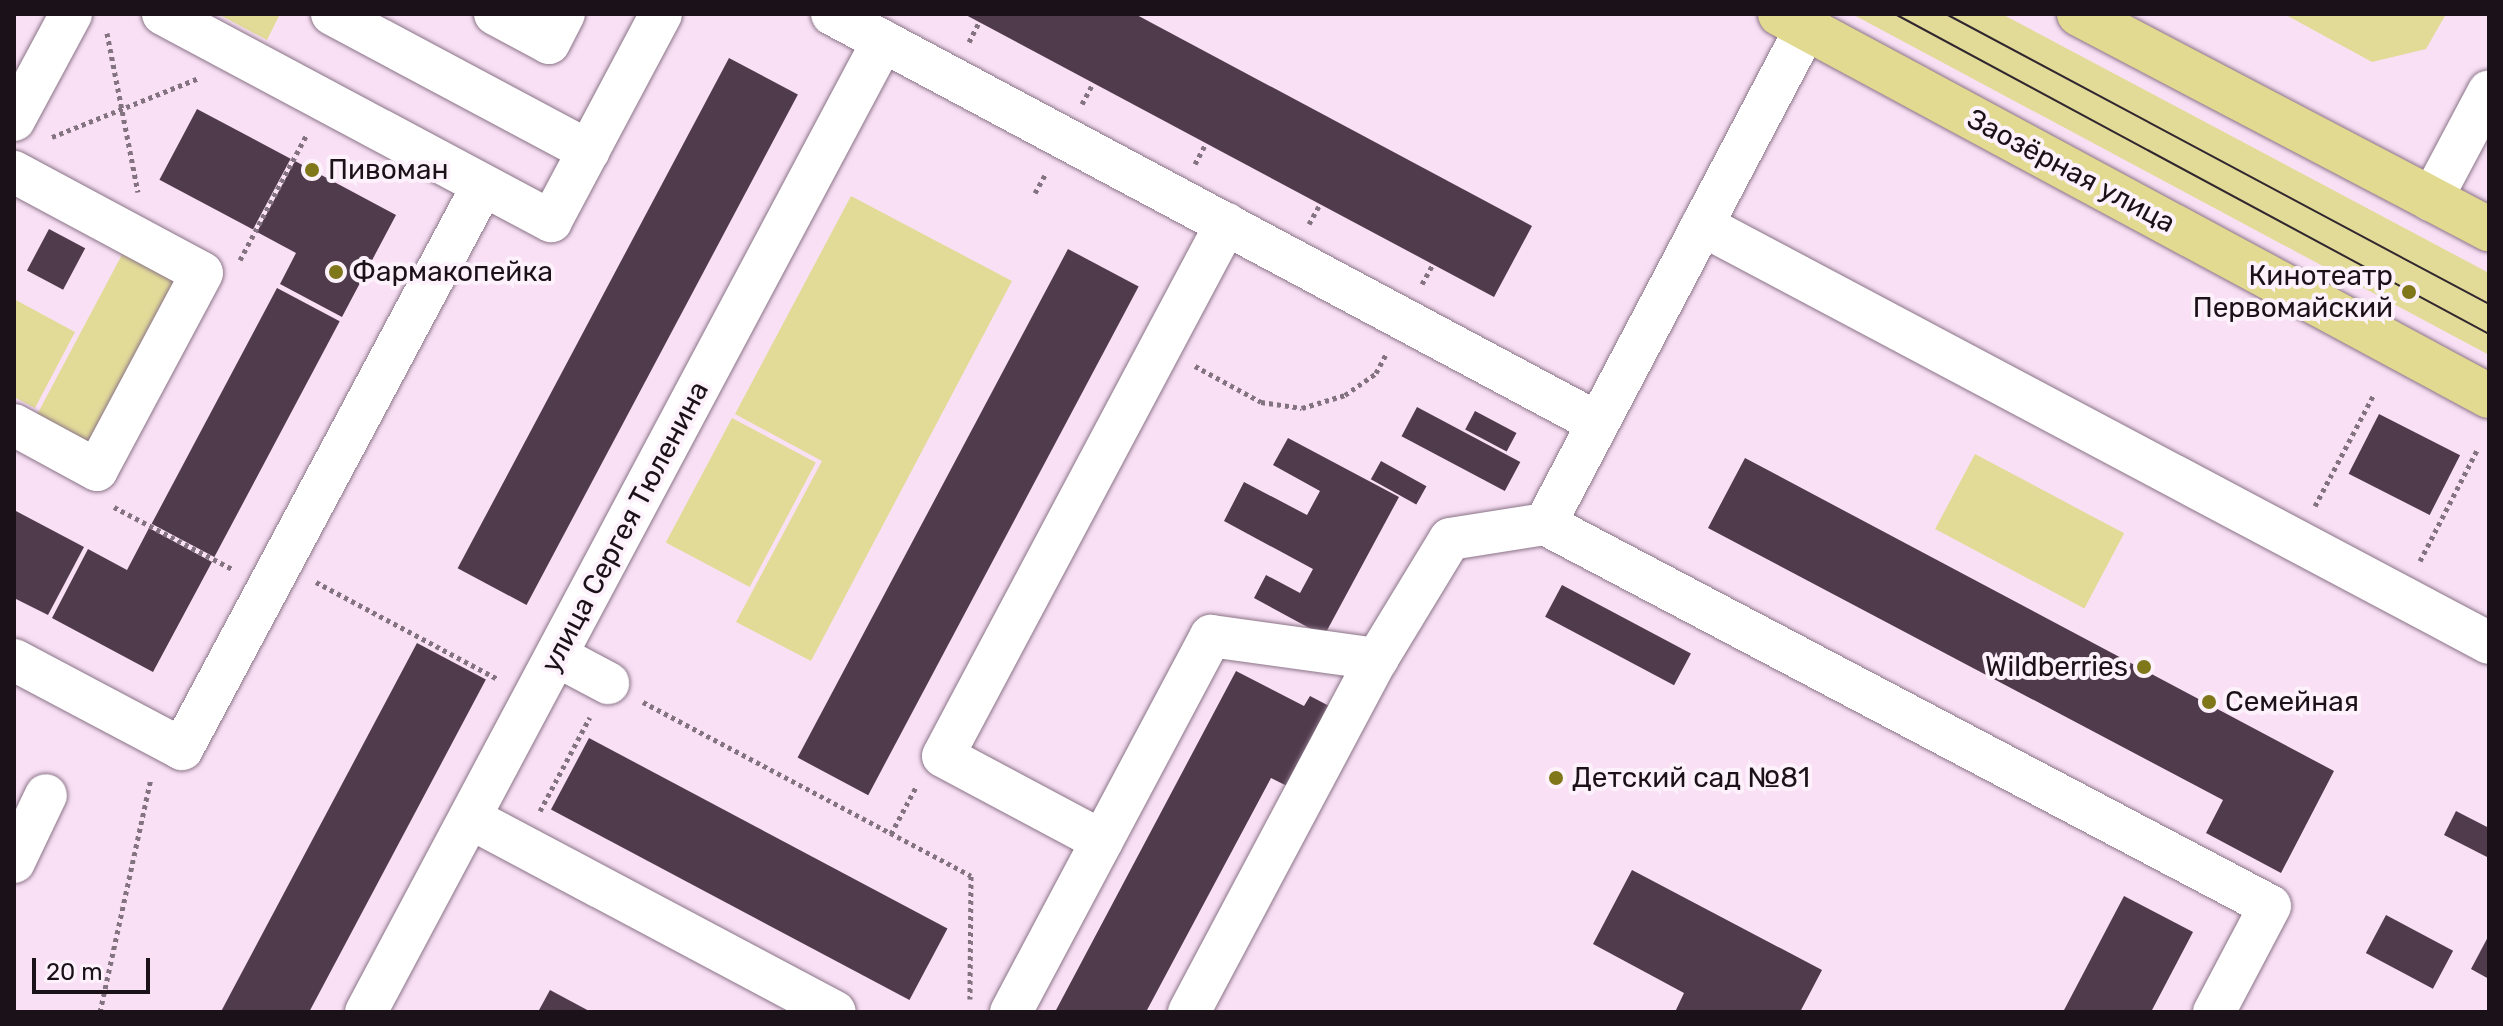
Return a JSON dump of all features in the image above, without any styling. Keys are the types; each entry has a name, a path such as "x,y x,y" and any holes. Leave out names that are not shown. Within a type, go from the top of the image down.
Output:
{"main road":[{"path":"2079,14 2489,229"},
{"name":"Заозёрная улица","path":"1793,21 2489,396"}],"street":[{"path":"163,14 551,221 661,14"},
{"path":"332,14 589,151"},
{"path":"495,14 549,43 564,14"},
{"path":"832,14 1598,423"},
{"path":"28,131 87,15"},
{"path":"1545,524 1702,225 1793,21"},
{"name":"улица Сергея Тюленина","path":"366,1012 883,41"},
{"path":"2431,200 2489,91"},
{"path":"14,172 202,273 97,470 14,425"},
{"path":"14,660 182,749 483,185"},
{"path":"1102,841 943,756 1226,224"},
{"path":"1702,225 2403,594 2489,643"},
{"path":"1189,1012 1377,659 1450,539 1545,524 2270,906 2214,1012"},
{"path":"1011,1012 1211,636 1377,659"},
{"path":"557,656 608,683"},
{"path":"14,862 46,795"},
{"path":"470,818 835,1012"}],"path":[{"path":"87,15 122,109 139,198"},
{"path":"28,131 122,109 210,73"},
{"path":"238,264 311,127"},
{"path":"1160,348 1261,402 1302,408 1345,395 1376,373"},
{"path":"2298,539 2374,394"},
{"path":"2403,594 2478,448"},
{"path":"110,505 232,569"},
{"path":"281,563 513,687"},
{"path":"536,819 608,683 971,876 970,1012"},
{"path":"100,1012 160,738"},
{"path":"891,834 920,779"}],"shaded area":[{"path":"218,14 280,14 267,40"},
{"path":"1852,14 2002,14 2489,273 2489,355"},
{"path":"2284,14 2446,14 2426,49 2372,62"},
{"path":"851,196 1012,281 811,661 736,622 822,461 735,414"},
{"path":"125,249 187,282 97,451 35,418"},
{"path":"14,299 75,332 35,408 14,397"},
{"path":"732,418 816,463 750,587 666,542"},
{"path":"1975,454 2124,533 2084,608 1935,529"}],"building":[{"path":"964,14 1135,14 1532,226 1494,297"},
{"path":"729,58 798,95 527,605 458,568"},
{"path":"197,109 291,159 253,229 159,180"},
{"path":"295,161 396,215 342,317 280,284 296,253 257,232"},
{"path":"49,229 85,248 63,290 27,270"},
{"path":"1068,249 1139,287 868,795 798,758"},
{"path":"277,288 340,321 214,557 152,524"},
{"path":"1417,407 1520,462 1505,491 1402,436"},
{"path":"1475,411 1516,433 1507,452 1465,430"},
{"path":"2379,414 2460,455 2430,515 2349,474"},
{"path":"1288,438 1399,497 1324,636 1254,598 1266,575 1300,593 1313,569 1224,521 1244,482 1307,515 1320,491 1273,465"},
{"path":"1745,458 2334,771 2281,873 2206,833 2223,800 1708,528"},
{"path":"1381,461 1426,486 1416,505 1371,479"},
{"path":"14,510 84,547 48,615 14,598"},
{"path":"149,528 212,562 153,672 52,618 88,549 127,570"},
{"path":"1562,585 1691,654 1674,685 1545,617"},
{"path":"417,643 486,680 309,1012 221,1012"},
{"path":"1236,671 1304,706 1310,696 1333,708 1291,788 1271,778 1146,1012 1055,1012"},
{"path":"589,738 947,929 909,1000 551,810"},
{"path":"2456,811 2489,828 2489,858 2444,835"},
{"path":"1632,870 1822,970 1800,1012 1675,1012 1684,993 1593,944"},
{"path":"2124,896 2193,932 2151,1012 2063,1012"},
{"path":"2386,915 2453,951 2433,989 2366,953"},
{"path":"2489,935 2489,979 2471,969"},
{"path":"550,990 591,1012 538,1012"}],"tram line":[{"path":"1895,14 2489,334"},
{"path":"1946,14 2489,304"}],"place":[{"name":"Пивоман","path":"312,170"},
{"name":"Фармакопейка","path":"336,272"},
{"name":"Кинотеатр Первомайский","path":"2409,292"},
{"name":"Wildberries","path":"2144,667"},
{"name":"Семейная","path":"2209,702"},
{"name":"Детский сад №81","path":"1556,778"}]}
